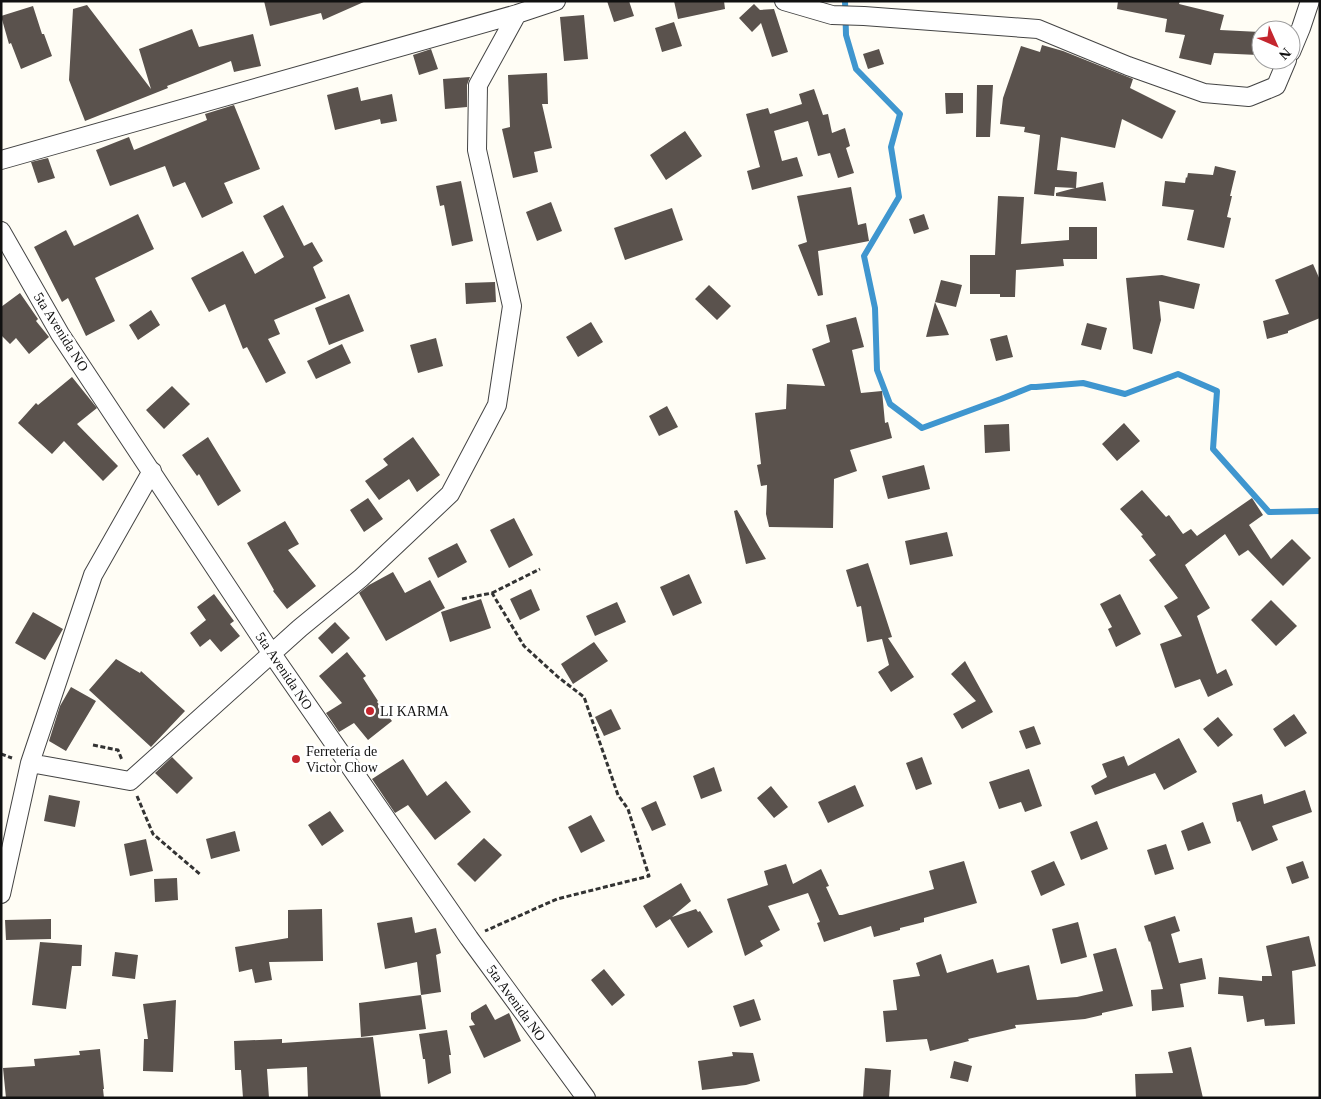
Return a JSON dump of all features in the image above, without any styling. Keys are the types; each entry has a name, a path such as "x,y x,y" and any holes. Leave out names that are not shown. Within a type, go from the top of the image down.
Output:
{"street":[{"path":"1,160 517,14 556,1"},
{"path":"784,1 832,15 1038,28 1128,66 1204,93 1249,97 1276,86 1283,70"},
{"path":"1301,28 1310,1"},
{"path":"30,763 130,781 300,628 360,578 450,494 497,405 512,306 476,150 478,86 517,14"},
{"name":"5ta Avenida NO","path":"1,231 60,334 272,654 469,938 586,1098"},
{"path":"1,894 30,763 93,575 152,471"}],"path":[{"path":"462,599 492,593 540,569"},
{"path":"469,938 558,899 649,876 628,809 618,795 584,697 558,678 524,646 492,593"},
{"path":"93,745 118,750 153,834 201,875"}],"building":[{"path":"264,1 366,1 323,20 321,13 270,26"},
{"path":"607,1 629,1 634,16 614,22"},
{"path":"674,1 724,1 725,9 678,19"},
{"path":"1118,1 1180,1 1179,4 1224,15 1220,30 1251,32 1251,55 1214,53 1211,65 1179,58 1185,35 1165,32 1167,19 1117,9"},
{"path":"754,4 760,10 774,9 788,52 772,57 761,23 752,32 739,18"},
{"path":"87,5 151,89 139,49 192,29 199,47 253,34 261,66 234,72 231,61 85,121 69,80 73,9"},
{"path":"33,6 42,34 44,34 52,56 21,69 11,43 9,44 1,16"},
{"path":"584,15 588,59 564,61 560,17"},
{"path":"674,22 682,46 662,52 655,28"},
{"path":"1042,45 1063,51 1133,79 1130,88 1176,111 1162,139 1122,119 1115,148 1061,137 1057,170 1077,172 1076,188 1103,182 1106,201 1056,196 1056,193 1075,188 1055,187 1054,196 1034,194 1040,135 1024,132 1025,127 1000,124 1003,98 1021,46 1040,52"},
{"path":"431,49 438,69 419,75 413,55"},
{"path":"879,49 884,64 868,69 863,54"},
{"path":"547,73 548,104 542,104 552,148 534,152 538,172 513,178 502,129 510,127 508,75"},
{"path":"470,77 467,85 467,107 445,109 443,79"},
{"path":"977,85 993,85 990,137 976,137"},
{"path":"358,87 361,101 392,94 397,121 381,124 380,119 335,130 327,95"},
{"path":"814,89 823,115 828,114 832,133 845,128 850,146 846,148 854,173 838,178 830,153 818,156 808,121 774,131 782,161 797,157 803,176 752,190 747,171 760,167 746,114 768,108 770,114 802,104 799,94"},
{"path":"945,93 963,93 963,113 946,114"},
{"path":"234,105 260,169 224,183 233,203 202,218 185,182 173,187 165,166 110,186 96,150 129,137 134,150 207,120 205,114"},
{"path":"685,131 702,156 666,180 650,155"},
{"path":"48,158 55,178 38,183 31,162"},
{"path":"1215,166 1236,171 1227,217 1231,218 1224,248 1187,240 1194,210 1162,206 1165,181 1185,183 1188,173 1213,175"},
{"path":"461,181 473,241 452,246 444,205 440,206 436,186"},
{"path":"851,187 858,225 866,223 869,241 818,251 823,295 818,296 798,245 807,242 797,196"},
{"path":"998,196 1024,197 1021,244 1069,240 1069,227 1097,227 1097,259 1063,259 1064,266 1016,270 1015,297 1000,297 1000,294 970,294 970,255 995,255"},
{"path":"551,202 562,231 537,241 526,212"},
{"path":"283,205 304,246 312,242 323,261 313,267 326,298 274,320 280,334 268,339 286,373 266,383 247,347 243,349 225,304 209,312 191,278 243,251 255,274 284,257 263,216"},
{"path":"672,208 683,240 625,260 614,228"},
{"path":"138,214 154,249 95,278 115,321 86,336 68,298 62,302 34,247 66,230 74,246"},
{"path":"924,214 929,229 914,234 909,219"},
{"path":"1313,264 1320,280 1320,318 1288,331 1288,333 1267,339 1263,321 1289,314 1275,280"},
{"path":"1162,275 1200,284 1194,309 1159,301 1161,320 1152,354 1133,349 1126,278"},
{"path":"941,280 962,285 956,307 935,302"},
{"path":"495,282 496,302 466,304 465,283"},
{"path":"709,285 731,306 717,320 695,299"},
{"path":"20,293 38,319 36,321 49,337 29,354 16,338 10,344 1,335 1,307"},
{"path":"349,294 364,331 329,345 315,308"},
{"path":"935,302 949,335 926,337"},
{"path":"151,310 160,325 138,340 129,325"},
{"path":"856,317 864,347 852,350 861,393 882,391 885,423 888,422 892,438 850,450 857,471 834,479 833,528 769,527 766,514 767,485 761,486 757,465 761,464 755,413 786,409 787,384 825,386 812,349 830,342 826,325"},
{"path":"591,322 603,342 578,357 566,337"},
{"path":"1087,323 1107,328 1101,350 1081,345"},
{"path":"1007,335 1013,357 996,361 990,339"},
{"path":"436,338 443,366 418,373 410,345"},
{"path":"342,344 351,363 316,379 307,361"},
{"path":"72,377 97,408 77,424 118,466 103,481 64,441 52,454 18,423 36,403 38,405"},
{"path":"172,386 190,404 164,429 146,410"},
{"path":"667,406 678,427 659,436 649,416"},
{"path":"1124,423 1140,441 1117,461 1102,444"},
{"path":"1009,424 1010,451 985,453 984,425"},
{"path":"208,437 241,491 218,506 199,474 197,476 182,455"},
{"path":"413,437 440,475 417,492 409,479 379,500 365,481 388,465 383,459"},
{"path":"924,465 930,489 888,499 882,476"},
{"path":"1142,490 1166,517 1169,515 1183,534 1191,529 1197,536 1252,498 1263,515 1249,525 1271,559 1292,539 1311,558 1283,586 1248,550 1239,556 1225,534 1185,565 1210,608 1197,616 1217,674 1226,669 1233,685 1208,697 1200,679 1175,688 1160,644 1182,636 1164,606 1178,598 1149,560 1156,555 1141,536 1143,535 1120,509"},
{"path":"368,498 383,519 364,532 350,510"},
{"path":"737,510 766,559 746,564 734,511"},
{"path":"514,518 533,555 509,568 490,530"},
{"path":"285,521 299,544 288,550 316,586 287,609 273,591 247,543"},
{"path":"947,532 953,556 910,565 905,541"},
{"path":"457,543 467,562 438,578 428,558"},
{"path":"868,563 892,637 888,638 914,677 891,692 878,672 889,665 882,639 867,642 861,606 857,607 846,570"},
{"path":"393,572 405,593 430,580 445,608 386,641 359,593 369,585"},
{"path":"689,574 702,603 673,616 660,587"},
{"path":"531,589 540,610 520,620 510,599"},
{"path":"214,594 234,621 230,624 240,636 221,652 210,639 200,647 190,633 206,620 197,607"},
{"path":"1120,594 1141,634 1116,647 1108,629 1112,627 1100,604"},
{"path":"481,599 491,628 450,642 441,612"},
{"path":"1271,600 1297,626 1276,646 1251,620"},
{"path":"617,602 626,622 595,636 586,616"},
{"path":"33,612 63,629 45,660 15,643"},
{"path":"335,622 350,638 332,654 318,638"},
{"path":"594,642 608,661 573,684 561,664"},
{"path":"347,652 366,676 363,678 377,702 392,721 368,740 354,723 339,732 326,713 342,703 319,676"},
{"path":"116,659 140,673 141,671 185,711 151,747 89,690"},
{"path":"965,661 993,712 962,729 953,714 976,701 951,674"},
{"path":"71,687 96,701 66,751 49,741 60,706"},
{"path":"611,709 621,729 604,736 595,717"},
{"path":"1294,714 1307,733 1285,747 1273,729"},
{"path":"1218,717 1233,735 1218,747 1203,729"},
{"path":"1034,726 1041,744 1026,749 1019,731"},
{"path":"1179,738 1197,772 1164,790 1155,773 1095,795 1091,786 1107,777 1102,764 1124,756 1128,766"},
{"path":"172,757 193,778 177,794 155,773"},
{"path":"922,757 932,784 916,790 906,763"},
{"path":"403,759 427,796 446,781 471,812 435,840 408,805 395,813 372,779"},
{"path":"714,767 722,791 701,799 693,776"},
{"path":"1029,769 1042,806 1025,812 1021,802 999,809 989,782"},
{"path":"855,785 864,806 828,823 818,802"},
{"path":"771,786 788,807 774,818 757,798"},
{"path":"1305,790 1312,812 1272,826 1278,840 1252,851 1240,821 1237,822 1232,803 1262,794 1264,804"},
{"path":"49,795 80,801 75,827 44,821"},
{"path":"656,801 666,825 652,831 641,808"},
{"path":"330,811 344,831 322,846 308,825"},
{"path":"591,815 605,841 581,853 568,827"},
{"path":"1097,821 1108,849 1081,860 1070,832"},
{"path":"1203,822 1211,843 1188,851 1181,831"},
{"path":"235,831 240,851 211,859 206,839"},
{"path":"484,838 502,855 475,882 457,864"},
{"path":"146,839 153,871 130,876 124,844"},
{"path":"1166,844 1174,869 1155,875 1147,850"},
{"path":"964,861 977,903 924,918 924,922 874,937 871,926 824,942 817,923 820,922 808,893 768,906 780,930 760,941 763,946 745,956 727,899 768,885 764,871 786,864 793,884 821,869 829,886 826,887 839,915 842,915 934,889 929,871"},
{"path":"1054,861 1065,885 1041,896 1031,871"},
{"path":"1303,861 1309,878 1292,884 1286,867"},
{"path":"177,878 178,900 155,902 154,879"},
{"path":"681,883 691,901 672,917 696,909 698,912 700,911 713,932 688,948 670,919 656,928 643,906"},
{"path":"322,909 323,961 269,962 272,980 255,983 252,969 239,972 235,947 288,938 288,910"},
{"path":"1175,916 1180,931 1171,934 1179,963 1202,958 1206,979 1180,984 1184,1007 1152,1011 1151,990 1163,989 1144,926"},
{"path":"412,917 415,933 436,928 441,953 436,955 441,992 421,995 417,962 385,969 377,923"},
{"path":"51,919 51,939 6,940 5,920"},
{"path":"1078,922 1087,957 1061,964 1052,929"},
{"path":"1309,936 1316,966 1292,971 1295,1024 1265,1026 1264,1019 1247,1022 1243,996 1218,994 1219,977 1262,981 1262,976 1272,976 1266,946"},
{"path":"40,942 82,945 81,966 72,966 66,1009 32,1005"},
{"path":"1116,948 1133,1006 1085,1019 1015,1025 1016,1028 968,1039 969,1041 930,1051 927,1039 886,1042 883,1011 897,1010 893,980 920,976 916,963 941,954 947,973 993,959 997,973 1029,965 1037,1000 1077,997 1103,991 1093,954"},
{"path":"115,952 138,955 135,979 112,976"},
{"path":"604,969 625,995 612,1006 591,980"},
{"path":"421,995 426,1029 361,1037 359,1003"},
{"path":"754,999 761,1020 740,1027 733,1006"},
{"path":"176,1000 173,1072 143,1071 144,1039 148,1039 143,1004"},
{"path":"486,1004 495,1020 509,1013 521,1041 484,1058 469,1026 475,1025 471,1019 471,1013"},
{"path":"447,1030 451,1055 449,1055 451,1073 428,1084 419,1034"},
{"path":"373,1037 381,1098 308,1098 307,1067 267,1069 269,1098 243,1098 241,1070 235,1070 234,1041 282,1039 282,1043"},
{"path":"1191,1047 1203,1098 1136,1098 1135,1074 1173,1073 1168,1052"},
{"path":"100,1049 104,1098 6,1098 3,1068 35,1066 34,1059 80,1055 79,1051"},
{"path":"732,1052 753,1053 760,1081 746,1085 702,1090 698,1061 733,1056"},
{"path":"954,1061 972,1066 968,1082 950,1078"},
{"path":"865,1068 891,1070 889,1098 863,1098"}],"waterway":[{"path":"845,1 846,35 856,69 900,114 891,147 899,197 864,256 875,308 877,370 890,404 922,428 1031,387 1083,383 1125,394 1178,374 1217,391 1213,449 1269,512 1320,511"}],"place":[{"name":"LI KARMA","path":"370,711"},
{"name":"Ferretería de Victor Chow","path":"296,759"}]}
